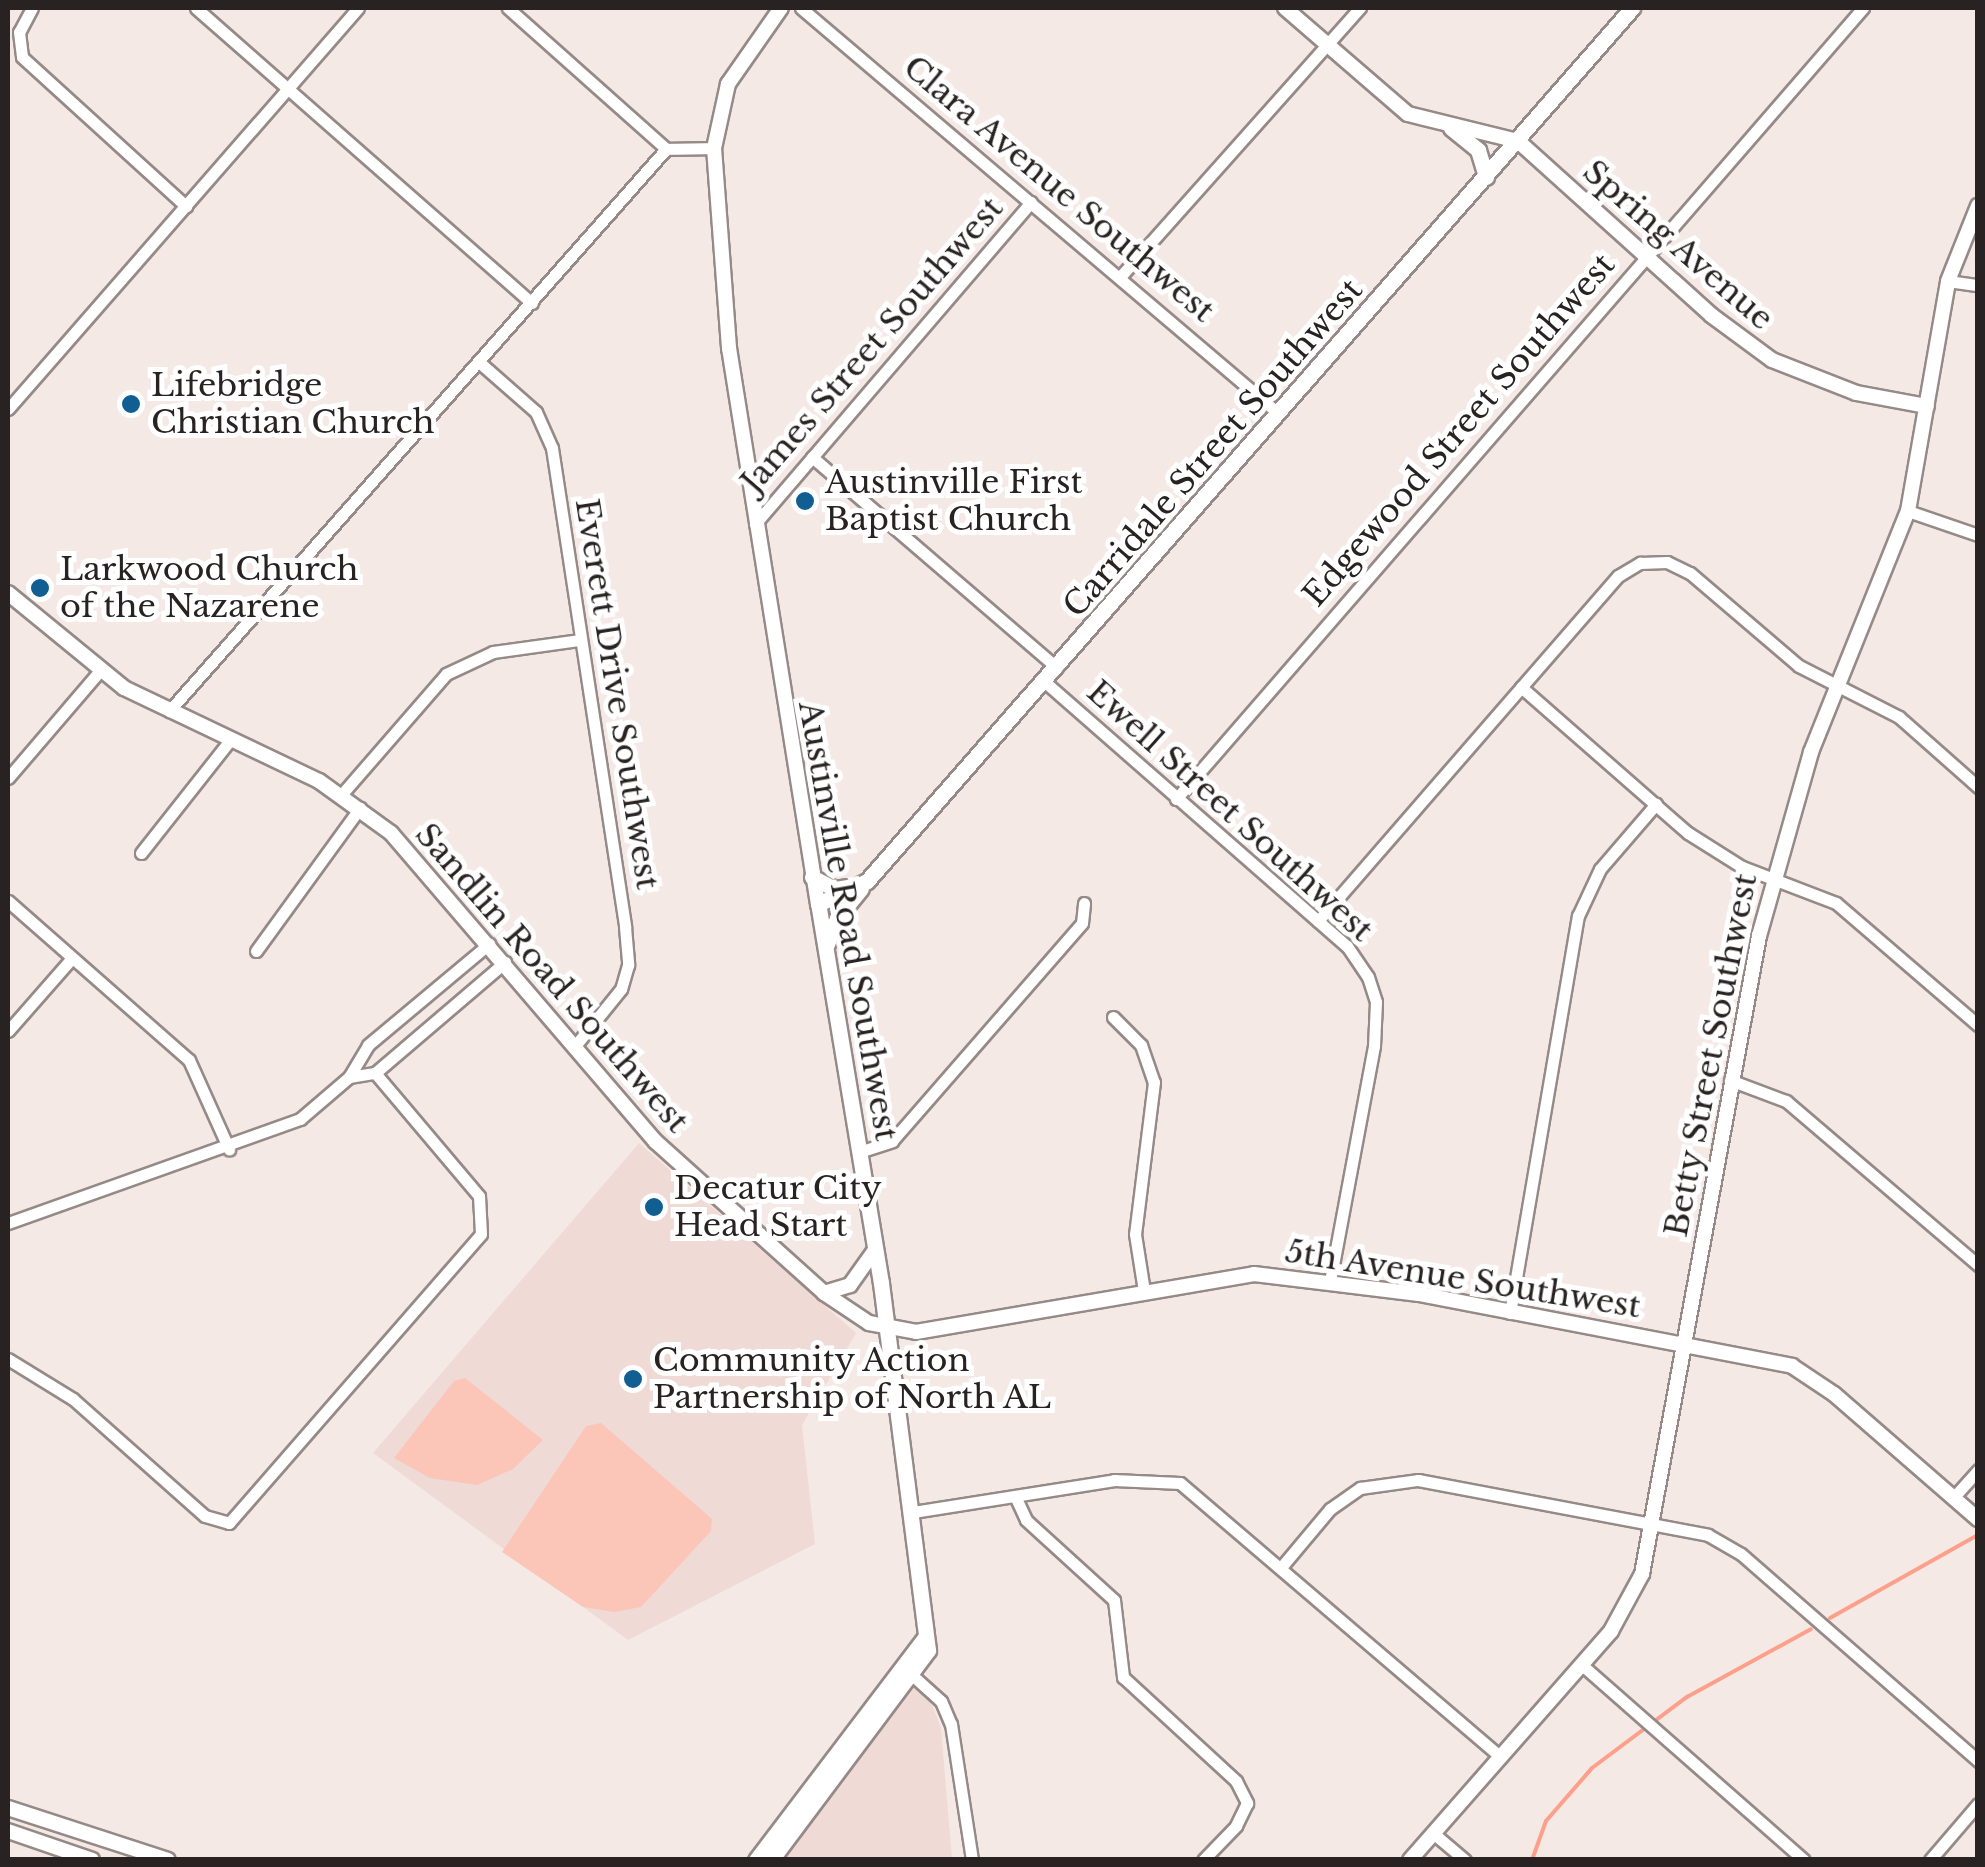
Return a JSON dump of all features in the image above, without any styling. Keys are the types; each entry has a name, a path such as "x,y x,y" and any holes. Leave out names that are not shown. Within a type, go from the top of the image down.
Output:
{"main road":[{"name":"Carridale Street Southwest","path":"818,904 866,881 1045,682 1632,8"},
{"path":"1451,128 1478,150 1486,178"},
{"path":"812,878 835,889 866,881"},
{"path":"826,948 836,918 866,881"},
{"name":"Austinville Road Southwest","path":"771,1860 928,1650 928,1608 818,904"},
{"path":"756,1860 925,1636"}],"street":[{"path":"32,8 19,32 22,57 186,206"},
{"path":"196,8 532,303"},
{"path":"8,409 358,8"},
{"path":"508,8 666,148 714,148"},
{"name":"Austinville Road Southwest","path":"782,8 728,84 714,148 728,348 818,904"},
{"name":"Clara Avenue Southwest","path":"801,8 1279,414"},
{"path":"1285,8 1402,111 1451,128 1518,141"},
{"path":"1120,277 1360,8"},
{"name":"Edgewood Street Southwest","path":"1176,798 1863,8"},
{"name":"Spring Avenue","path":"1518,141 1646,257 1772,360 1856,393 1926,406"},
{"path":"169,712 666,148"},
{"name":"James Street Southwest","path":"755,524 1032,202"},
{"name":"Betty Street Southwest","path":"1410,1860 1582,1664 1632,1595 1653,1523 1730,1080 1774,876 1838,684 1908,511 1948,281 1978,206"},
{"path":"1948,281 1978,285"},
{"name":"Everett Drive Southwest","path":"479,362 528,403 548,436 628,965 615,1001 575,1046"},
{"path":"812,457 1057,668"},
{"path":"1908,511 1978,535"},
{"path":"1318,922 1618,576 1640,563 1679,566 1788,658 1899,717 1978,787"},
{"name":"Sandlin Road Southwest","path":"8,592 100,672 169,712 231,739 360,808 426,869 656,1142 824,1293 887,1330"},
{"path":"341,795 446,674 493,652 580,640"},
{"path":"8,778 100,672"},
{"name":"Ewell Street Southwest","path":"1045,682 1355,956 1376,1002 1374,1046 1330,1280"},
{"path":"1521,688 1711,850 1836,903 1978,1026"},
{"path":"141,853 231,739"},
{"path":"1510,1312 1578,916 1600,868 1656,804"},
{"path":"256,951 360,808"},
{"path":"8,902 198,1070 229,1148"},
{"path":"859,1152 892,1141 1082,923 1084,904"},
{"path":"8,1223 300,1120 349,1077 368,1045 489,944"},
{"path":"8,1031 72,958"},
{"path":"349,1077 380,1069 504,962"},
{"path":"1113,1018 1141,1046 1154,1082 1135,1234 1144,1291"},
{"path":"8,1359 28,1376 73,1399 205,1516 230,1523 480,1234 484,1208 380,1069 368,1045"},
{"path":"1730,1080 1786,1101 1978,1265"},
{"path":"824,1293 850,1286 875,1250"},
{"name":"5th Avenue Southwest","path":"887,1330 916,1332 1254,1274 1330,1280 1768,1359 1814,1378 1978,1519"},
{"path":"1953,1498 1978,1470"},
{"path":"913,1512 1114,1480 1180,1483 1283,1566 1502,1757"},
{"path":"1283,1566 1330,1510 1360,1488 1418,1480 1653,1523 1723,1542 1978,1760"},
{"path":"1016,1496 1026,1520 1114,1600 1123,1677 1236,1781 1247,1803 1236,1826 1204,1860"},
{"path":"1582,1664 1804,1860"},
{"path":"912,1675 940,1701 951,1724 972,1860"},
{"path":"1930,1860 1978,1804"},
{"path":"8,1808 168,1860"},
{"path":"8,1831 92,1860"},
{"path":"1433,1832 1465,1860"}],"shaded area":[{"name":"Community Action Partnership of North AL","path":"639,1143 856,1333 802,1425 815,1544 628,1640 373,1453"},
{"path":"465,1378 543,1440 513,1469 477,1485 430,1478 394,1458 454,1381"},
{"path":"601,1423 712,1519 711,1531 641,1607 614,1612 583,1607 502,1552 586,1426"},
{"path":"924,1684 941,1728 952,1859 778,1860 907,1691"}],"waterway":[{"path":"1830,1618 1978,1535"},
{"path":"1532,1860 1546,1821 1592,1768 1687,1697 1811,1629"}],"place":[{"name":"Lifebridge Christian Church","path":"131,404"},
{"name":"Austinville First Baptist Church","path":"805,501"},
{"name":"Larkwood Church of the Nazarene","path":"40,588"},
{"name":"Decatur City Head Start","path":"654,1207"},
{"name":"Community Action Partnership of North AL","path":"633,1379"}]}
